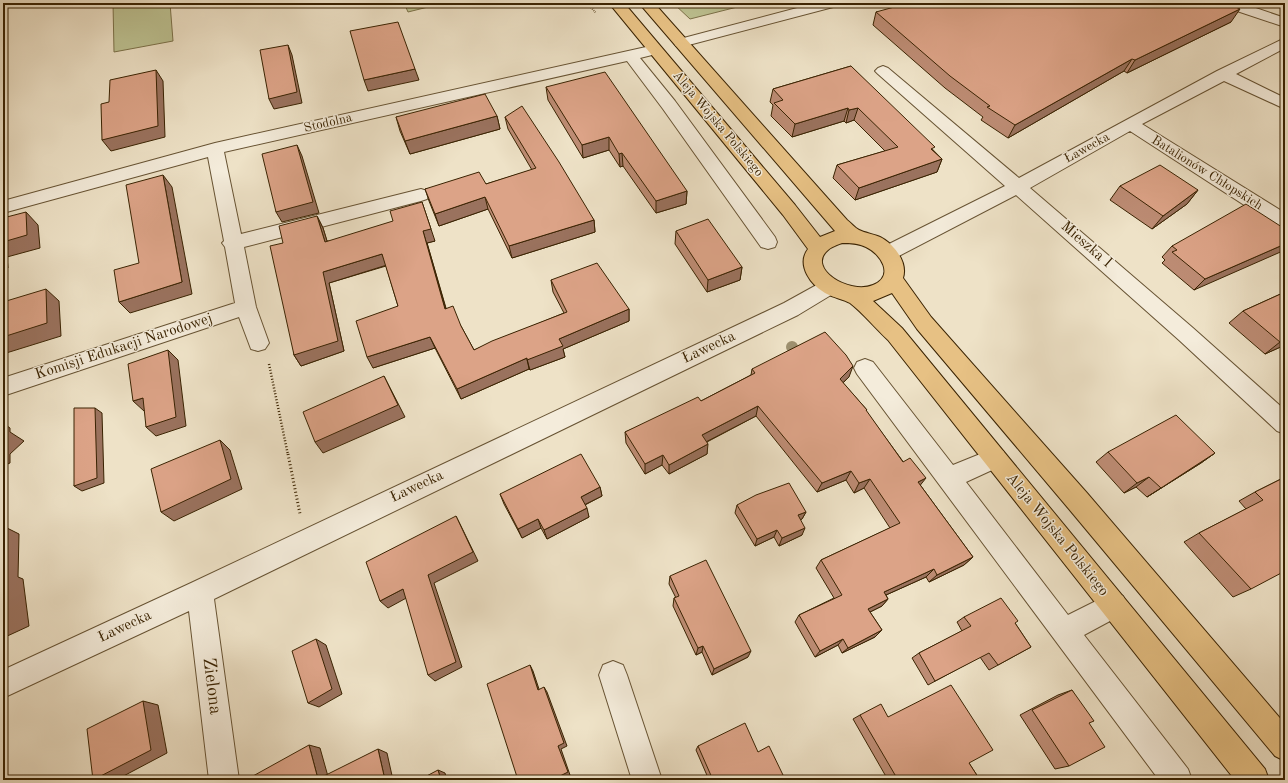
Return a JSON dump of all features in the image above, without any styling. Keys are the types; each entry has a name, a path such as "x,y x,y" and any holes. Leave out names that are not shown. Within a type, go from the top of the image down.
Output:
{"main road":[{"name":"Aleja Wojska Polskiego","path":"616,3 790,210 817,247"},
{"name":"Aleja Wojska Polskiego","path":"646,3 818,201 840,225 854,236"},
{"path":"839,236 854,236 873,242 888,253 894,266 893,279 888,287 879,292 855,296 841,293 829,287 818,278 813,267 813,256 817,247 827,240 839,236"},
{"path":"893,279 924,323 1096,522 1285,746"},
{"name":"Aleja Wojska Polskiego","path":"855,296 895,334 1254,780"}],"street":[{"path":"681,44 832,3"},
{"path":"1227,3 1285,23"},
{"name":"Ławecka","path":"888,253 1018,187 1130,124 1285,42"},
{"name":"Stodolna","path":"3,207 215,149 655,50"},
{"path":"630,55 669,105 768,242"},
{"name":"Mieszka I","path":"882,71 1205,350 1285,424"},
{"path":"1223,74 1285,104"},
{"name":"Batalionów Chłopskich","path":"1130,124 1285,222"},
{"path":"215,149 232,243 246,307 258,343"},
{"path":"232,243 421,196"},
{"name":"Ławecka","path":"3,684 200,592 791,309 829,287"},
{"name":"Komisji Edukacji Narodowej","path":"3,387 246,307"},
{"path":"866,368 1177,780"},
{"path":"949,478 995,458"},
{"name":"Zielona","path":"200,592 224,780"},
{"path":"1064,631 1114,605"},
{"path":"613,675 647,780"}],"path":[{"path":"258,343 267,354 302,520"}],"green space":[{"path":"113,3 170,3 173,41 114,52"},
{"path":"404,3 444,3 408,12"},
{"path":"673,3 753,3 690,19"}],"building":[{"path":"909,3 1227,3 1240,9 1135,60 1132,59 1015,125 987,107 990,106 950,76 876,12"},
{"path":"398,22 415,69 364,80 350,31"},
{"path":"288,45 297,92 269,99 260,50"},
{"path":"851,66 935,147 931,149 942,159 859,188 837,165 898,147 858,108 849,110 848,108 795,124 774,103 783,100 773,89"},
{"path":"156,70 158,126 102,140 101,104 109,102 110,80"},
{"path":"605,72 687,191 656,201 622,153 619,154 609,137 582,145 546,87"},
{"path":"485,94 497,116 405,141 396,117"},
{"path":"522,106 559,162 594,220 509,246 485,197 435,214 425,189 479,172 486,184 536,168 505,117"},
{"path":"297,145 313,202 276,212 262,154"},
{"path":"1160,165 1198,190 1163,216 1120,186"},
{"path":"163,175 182,282 119,302 114,270 139,263 126,185"},
{"path":"422,202 431,229 423,231 445,309 453,306 461,326 474,350 492,341 567,312 551,280 597,263 629,309 559,339 563,346 527,360 527,358 457,389 430,337 367,357 356,321 398,306 382,254 323,272 338,341 294,355 270,246 283,243 279,226 317,216 325,242 393,221 390,211"},
{"path":"1246,204 1285,229 1285,244 1205,279 1172,252 1177,250 1172,246"},
{"path":"26,212 27,235 3,242 3,218"},
{"path":"708,219 742,267 708,280 676,231"},
{"path":"46,289 47,323 3,337 3,302"},
{"path":"1285,292 1285,340 1280,342 1243,311"},
{"path":"825,332 846,355 853,366 840,379 867,410 903,462 910,458 926,478 918,482 973,557 937,575 934,569 884,592 888,599 868,609 882,630 848,648 843,639 820,651 799,615 842,595 821,560 900,523 870,479 859,483 851,471 822,483 758,406 702,435 708,444 669,465 663,455 645,464 625,432 698,397 701,401 755,373 752,369"},
{"path":"168,350 176,417 146,427 143,398 133,401 128,364"},
{"path":"384,376 398,405 315,442 303,412"},
{"path":"74,408 95,408 97,478 74,486"},
{"path":"1176,415 1215,453 1161,488 1149,477 1137,483 1108,452"},
{"path":"220,440 231,479 161,512 151,469"},
{"path":"581,454 600,487 581,497 587,508 544,530 538,519 518,529 500,494"},
{"path":"1285,477 1285,571 1251,589 1199,533 1263,500 1255,492"},
{"path":"789,483 806,512 798,515 805,528 782,538 777,530 757,539 737,505 756,495"},
{"path":"456,516 473,552 428,575 456,662 428,675 403,589 380,601 366,562"},
{"path":"706,560 751,651 714,669 703,646 698,648 674,598 679,596 670,576"},
{"path":"3,597 5,617 3,618"},
{"path":"1001,598 1018,621 1015,623 1031,647 998,665 989,653 935,681 919,653 971,626 964,617"},
{"path":"316,639 332,689 308,703 292,651"},
{"path":"530,665 538,690 544,687 564,743 558,746 568,772 552,780 518,780 487,684"},
{"path":"951,685 993,750 969,763 980,780 898,780 860,715 881,704 888,717"},
{"path":"1072,690 1094,721 1089,723 1105,747 1069,766 1032,710"},
{"path":"143,701 151,750 93,780 87,729"},
{"path":"745,723 758,752 769,746 783,775 773,780 713,780 698,746"},
{"path":"309,745 318,779 378,749 385,780 254,780 253,776"},
{"path":"438,770 441,780 419,780"}]}
